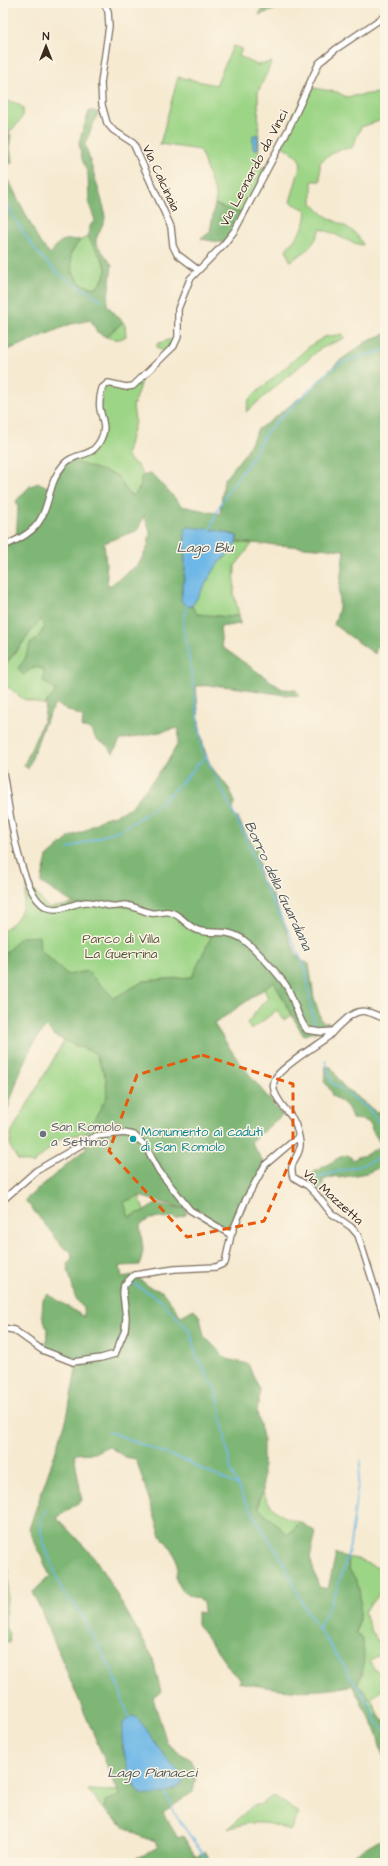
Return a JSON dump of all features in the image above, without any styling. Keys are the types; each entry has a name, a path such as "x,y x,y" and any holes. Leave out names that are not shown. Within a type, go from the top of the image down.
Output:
{"street":[{"name":"Via Calcinaia","path":"104,3 108,10 109,26 101,83 102,105 107,123 113,130 133,143 171,227 173,246 177,254 198,270"},
{"name":"Via Leonardo da Vinci","path":"3,546 16,541 35,527 41,520 50,488 65,462 88,454 95,448 101,439 104,430 100,408 102,388 108,383 126,387 133,386 174,346 178,336 177,316 180,302 190,279 224,244 234,230 289,128 320,64 336,49 385,16"},
{"path":"3,772 5,792 17,849 25,878 33,894 41,904 48,908 58,910 85,902 91,902 111,906 125,905 156,914 167,911 175,913 191,927 200,931 215,931 241,938 265,960 288,989 307,1030 321,1032 333,1031"},
{"path":"3,1328 14,1330 42,1350 73,1362 101,1358 115,1354 125,1330 126,1318 123,1293 124,1285 134,1275 175,1269 222,1266 225,1263 231,1235 246,1199 265,1165 298,1137 296,1123 291,1113 278,1099 274,1091 274,1083 282,1070 329,1036 350,1015 359,1011 369,1012 385,1019"},
{"path":"3,1200 36,1171 96,1136 124,1133 134,1135 146,1148 159,1171 190,1210 231,1235"},
{"name":"Via Mazzetta","path":"298,1137 300,1146 292,1164 293,1177 308,1186 331,1213 351,1227 358,1235 385,1320"}],"highlighted area":[{"path":"202,1055 293,1084 293,1155 264,1221 187,1237 109,1151 137,1075"}],"green space":[{"path":"264,3 280,3 276,9 259,15"},
{"path":"233,46 242,49 239,56 257,65 272,62 258,92 259,155 261,155 257,165 267,170 244,213 232,211 215,204 216,196 200,150 160,144 178,77 216,85"},
{"path":"308,87 337,92 346,97 385,92 385,119 361,127 352,148 337,150 320,162 320,181 312,181 312,204 326,216 355,233 363,245 320,229 318,235 309,248 290,261 286,249 298,236 304,226 306,220 306,210 290,202 301,164 300,161 290,151 280,145"},
{"path":"3,101 19,104 23,112 15,127 9,132 3,121"},
{"path":"89,111 98,113 85,144 104,208 105,219 96,239 96,243 112,265 107,305 123,322 106,337 97,332 91,320 71,324 3,352 3,121 11,136 10,146 12,163 6,165 5,173 40,243 51,254 57,245 62,241 80,240 71,253 72,271 81,284 95,288 101,283 106,267 92,244 88,232 90,226 95,220 89,204 88,174 82,159 79,143"},
{"path":"215,204 232,211 244,213 225,243 201,239 210,232"},
{"path":"89,236 106,267 103,279 95,288 80,283 71,265 74,248 83,239"},
{"path":"123,322 126,336 119,339 106,337"},
{"path":"343,334 344,338 320,349 246,412 249,399 310,346 324,337"},
{"path":"385,334 385,648 377,646 375,654 334,625 339,608 339,591 344,550 237,542 237,536 233,534 189,527 185,530 185,570 181,593 187,606 192,606 197,614 229,617 239,615 240,624 220,627 222,647 282,689 296,690 299,696 235,687 209,685 196,686 200,726 206,755 210,764 230,790 234,800 234,817 238,818 247,836 257,849 261,880 272,894 295,952 301,960 309,964 314,998 322,1022 331,1023 331,1028 303,1035 274,982 214,1024 237,1059 282,1115 251,1142 265,1165 231,1235 190,1210 139,1196 124,1202 129,1217 156,1204 185,1209 187,1214 176,1219 173,1217 149,1219 140,1225 143,1250 140,1265 120,1266 122,1277 134,1275 151,1288 162,1291 181,1316 194,1309 200,1317 204,1336 227,1359 248,1364 260,1390 257,1412 263,1437 263,1492 259,1498 259,1508 288,1535 300,1522 316,1532 310,1558 319,1587 328,1589 336,1554 347,1557 349,1570 358,1584 360,1592 360,1608 356,1633 363,1638 364,1662 362,1673 357,1684 369,1697 367,1701 374,1715 378,1714 383,1721 385,1720 385,1757 380,1747 376,1730 352,1685 310,1691 281,1689 239,1682 241,1679 232,1672 197,1624 197,1612 204,1613 203,1601 182,1591 177,1583 176,1559 171,1548 161,1536 136,1459 125,1457 108,1446 94,1453 74,1454 82,1500 57,1518 94,1557 152,1656 161,1692 153,1698 167,1743 190,1759 197,1771 193,1792 163,1813 178,1838 183,1836 196,1857 205,1851 212,1863 60,1863 128,1861 159,1847 154,1840 147,1839 134,1833 104,1810 105,1801 120,1796 33,1592 50,1576 29,1529 67,1418 76,1369 73,1362 46,1351 47,1328 42,1315 43,1299 48,1294 84,1317 83,1308 75,1297 67,1264 72,1258 71,1251 64,1248 25,1200 86,1148 86,1133 107,1097 106,1078 95,1053 54,1036 47,1027 39,1035 32,1046 20,1072 3,1124 3,956 20,937 39,936 40,950 68,975 87,971 114,998 144,981 192,977 211,937 208,931 200,931 175,913 156,913 132,907 96,903 76,905 41,883 47,857 70,837 82,832 104,818 116,815 132,806 168,761 178,743 179,728 120,740 113,753 108,746 97,740 90,729 82,728 83,717 55,704 43,727 28,769 24,765 44,719 46,702 54,694 55,690 43,681 44,670 41,668 35,668 23,675 18,668 25,659 30,644 37,639 44,628 41,619 3,667 3,546 16,541 18,507 16,501 30,486 39,483 50,488 65,462 78,463 116,475 130,495 134,495 141,486 141,477 151,473 182,506 220,514 224,480 246,452 258,429 307,392 338,362 366,342","holes":["144,515 150,532 148,546 139,564 108,587 104,543 138,530","136,1717 168,1761 182,1776 140,1793 134,1786 122,1746"]},
{"path":"168,340 177,340 166,354 157,347 157,344"},
{"path":"142,378 133,406 135,421 126,457 138,466 144,476 141,477 141,486 134,495 130,495 116,475 65,462 89,454 104,430 100,408 104,385 126,387"},
{"path":"237,542 252,544 235,566 234,594 239,615 229,617 197,614 192,606 219,562 225,558"},
{"path":"41,618 44,628 37,639 30,644 25,659 35,667 44,670 43,681 55,690 55,694 46,705 23,699 10,688 3,688 3,667 17,651"},
{"name":"Parco di Villa La Guerrina","path":"28,884 48,908 85,902 167,911 208,931 211,937 192,977 144,981 114,998 87,971 68,976 40,950 20,937 3,956 3,930 19,916"},
{"path":"274,982 292,1015 284,1020 277,1010 251,1030 247,1023 268,998 264,989"},
{"path":"64,1041 95,1053 106,1078 107,1097 86,1133 61,1138 33,1164 18,1160 10,1146 12,1131"},
{"path":"325,1066 331,1067 342,1085 376,1112 381,1111 385,1113 385,1165 367,1173 339,1178 336,1176 323,1180 323,1185 316,1194 311,1189 314,1185 311,1174 342,1156 348,1155 354,1160 357,1157 365,1155 382,1146 372,1130 371,1124 364,1120 352,1119 345,1104 332,1096 331,1091 324,1081 326,1073"},
{"path":"139,1196 144,1211 129,1217 123,1202"},
{"path":"263,1492 269,1504 277,1512 287,1518 300,1522 288,1535 259,1509 259,1498"},
{"path":"347,1557 357,1559 385,1571 385,1586 364,1612 376,1641 385,1637 385,1650 370,1661 374,1669 376,1669 385,1680 385,1688 371,1698 378,1714 374,1715 367,1701 369,1697 357,1684 363,1674 356,1633 359,1621"},
{"path":"3,1567 9,1570 5,1627 9,1634 10,1643 3,1639"},
{"path":"88,1790 117,1791 120,1796 105,1801 104,1810"},
{"path":"274,1796 299,1813 290,1831 275,1825 259,1823 244,1824 228,1829 253,1805 259,1805"},
{"path":"385,1838 384,1863 351,1863 352,1856 373,1843"}],"water":[{"path":"253,135 258,135 258,149 253,149"},
{"name":"Lago Blu","path":"189,527 216,530 237,536 237,540 233,547 219,562 192,606 187,606 181,601 185,570 185,529"},
{"name":"Lago Pianacci","path":"132,1716 136,1717 146,1728 167,1759 182,1776 183,1780 181,1785 177,1788 154,1795 140,1793 136,1789 129,1771 122,1739 123,1724"}],"waterway":[{"path":"3,192 20,227 43,259 62,276 101,300"},
{"name":"Borro della Guardiana","path":"210,531 217,511 227,493 249,462 267,431 328,372 342,362 385,350"},
{"name":"Borro della Guardiana","path":"187,605 183,624 202,749 250,847 260,878 289,932 306,970 312,1013 316,1028"},
{"path":"68,849 125,827 148,813 169,795 205,756"},
{"path":"325,1060 332,1083 368,1108 385,1131"},
{"path":"317,1177 363,1165 385,1155"},
{"path":"134,1284 160,1300 190,1331 196,1355 218,1397 231,1471 245,1501 285,1565 303,1605 370,1705 376,1721 385,1730"},
{"path":"108,1431 189,1462 237,1485"},
{"path":"318,1630 336,1591 345,1565 350,1545 361,1460"},
{"path":"46,1510 41,1521 41,1530 43,1541 59,1583 63,1593 75,1605 83,1618 113,1672 130,1720"},
{"path":"165,1792 177,1817 209,1863"},
{"path":"192,1863 209,1863"}],"place":[{"name":"San Romolo a Settimo","path":"43,1134"},
{"name":"Monumento ai caduti di San Romolo","path":"133,1139"}]}
